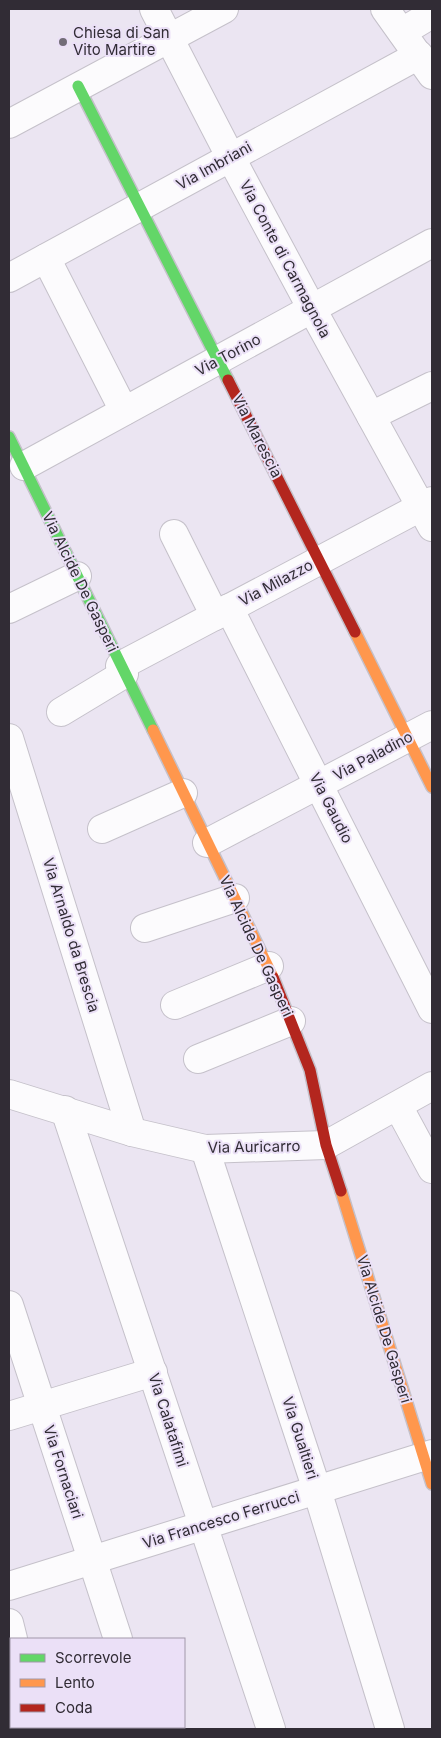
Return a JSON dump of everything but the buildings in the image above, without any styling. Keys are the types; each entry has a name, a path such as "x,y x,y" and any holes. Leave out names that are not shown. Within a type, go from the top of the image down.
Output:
{"street":[{"name":"Via Conte di Carmagnola","path":"154,9 230,156 370,416 428,512"},
{"path":"9,124 224,9"},
{"path":"385,9 426,65"},
{"path":"402,32 432,14"},
{"name":"Via Imbriani","path":"9,278 230,156 426,65"},
{"name":"Via Marescia","path":"78,86 320,560 432,787"},
{"name":"Via Torino","path":"14,449 124,411 432,243"},
{"path":"46,258 124,411"},
{"path":"370,416 432,386"},
{"name":"Via Alcide De Gasperi","path":"14,449 268,966 291,1021 310,1070 326,1145 428,1456 432,1484"},
{"name":"Via Milazzo","path":"61,712 122,670 222,612 320,560 428,512"},
{"name":"Via Gaudio","path":"174,534 222,612 318,784 432,1009"},
{"path":"9,609 77,576"},
{"name":"Via Paladino","path":"208,843 432,725"},
{"name":"Via Arnaldo da Brescia","path":"10,743 132,1132"},
{"path":"102,829 182,794"},
{"path":"145,928 234,898"},
{"path":"175,1005 268,966"},
{"path":"198,1059 291,1021"},
{"name":"Via Auricarro","path":"10,1089 65,1110 132,1132 205,1149 326,1145 432,1086"},
{"path":"398,1106 432,1169"},
{"name":"Via Calatafimi","path":"65,1110 270,1729"},
{"name":"Via Gualtieri","path":"205,1149 317,1490 390,1729"},
{"name":"Via Fornaciari","path":"9,1305 118,1638"},
{"path":"9,1416 153,1372"},
{"name":"Via Francesco Ferrucci","path":"9,1586 428,1456"},
{"path":"9,1623 14,1638"}],"traffic: fast":[{"path":"78,86 228,380"},
{"path":"9,437 153,730"}],"traffic: slow":[{"path":"355,632 432,787"},
{"path":"153,730 273,977"},
{"path":"341,1191 432,1484"}],"traffic: jam":[{"path":"228,380 355,632"},
{"path":"273,977 310,1070 326,1145 341,1191"}],"place":[{"name":"Chiesa di San Vito Martire","path":"63,42"}]}
